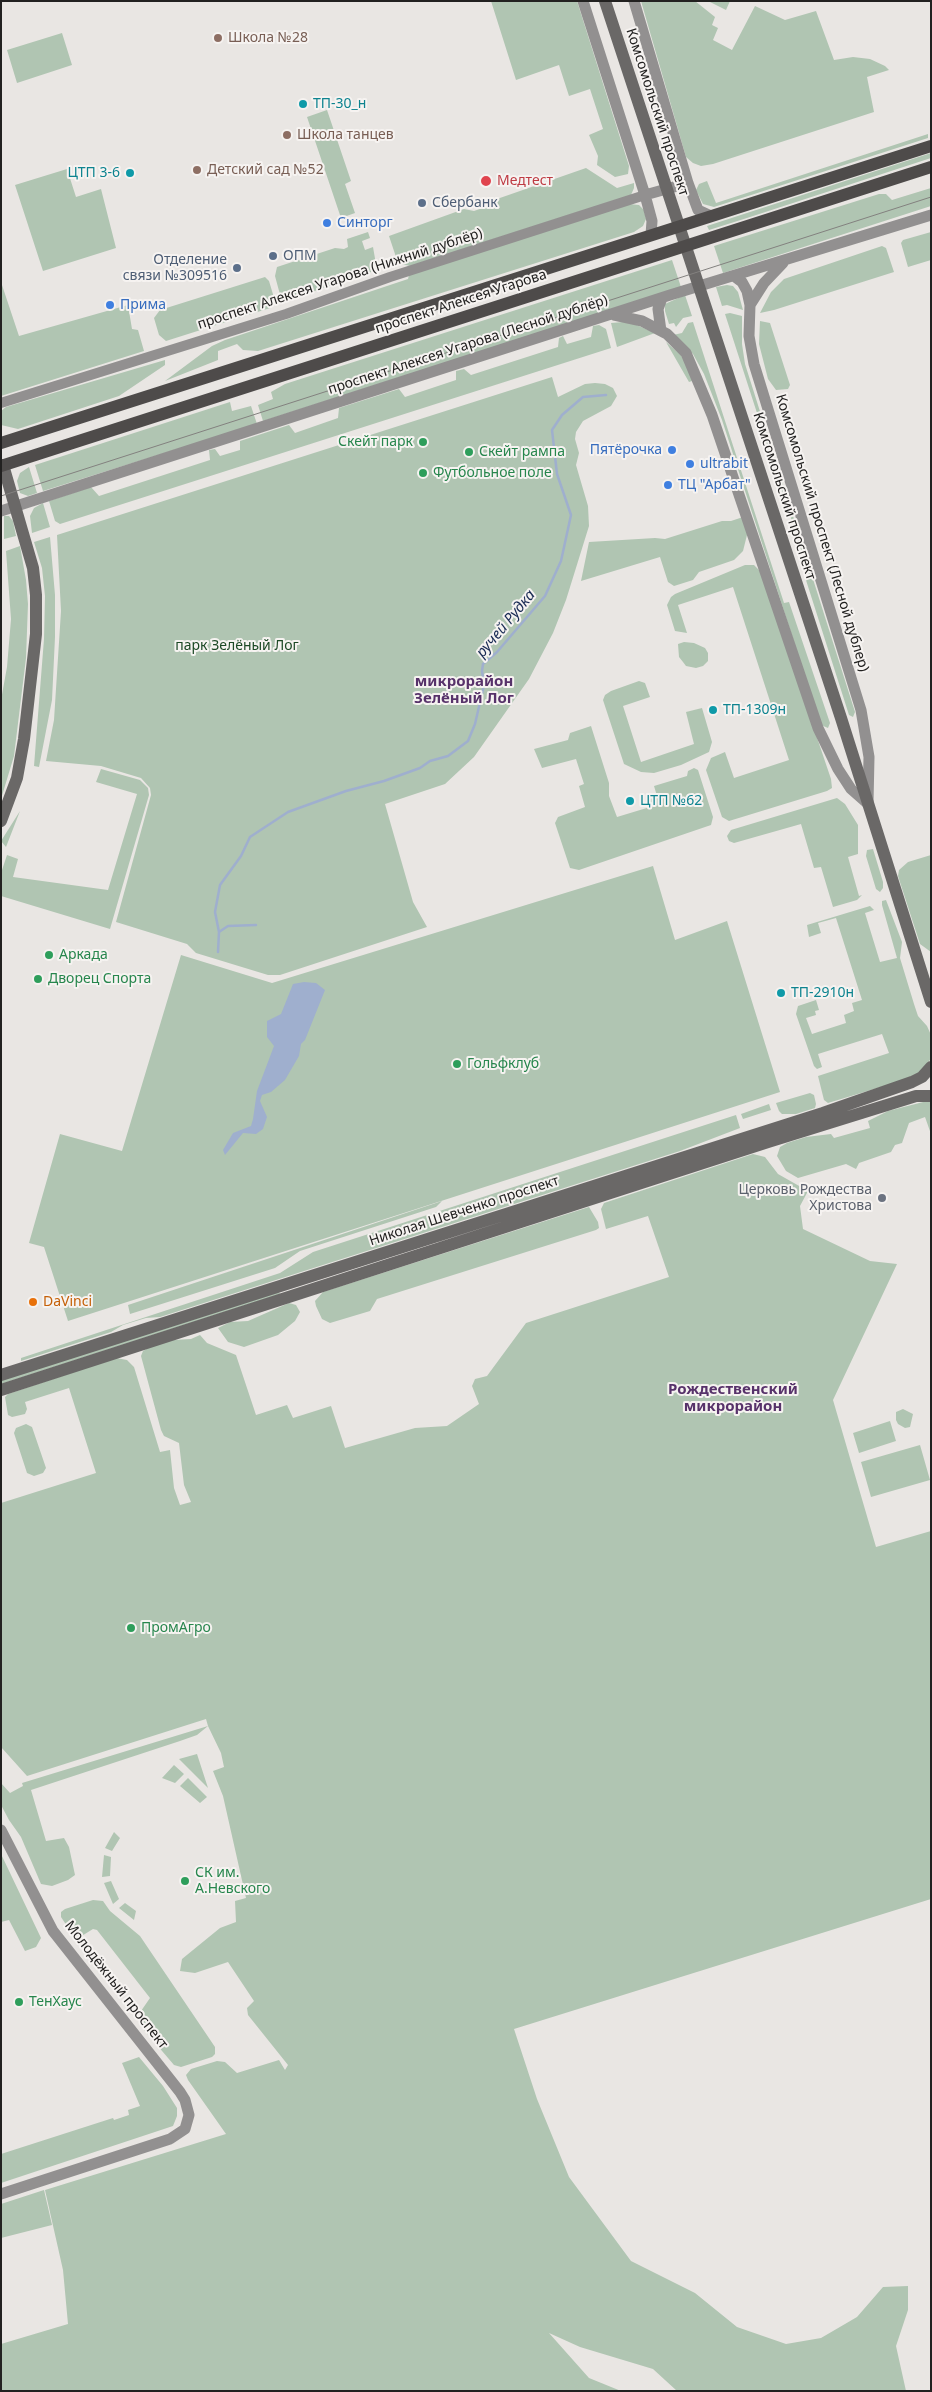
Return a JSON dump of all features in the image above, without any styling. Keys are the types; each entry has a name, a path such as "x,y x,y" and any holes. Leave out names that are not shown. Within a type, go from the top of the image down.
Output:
{"main road":[{"name":"Комсомольский проспект","path":"605,1 841,718 931,1002"},
{"name":"проспект Алексея Угарова","path":"1,444 931,146"},
{"name":"проспект Алексея Угарова","path":"2,464 931,166"},
{"path":"1,821 17,778 23,749 36,634 36,595 33,568 2,464"},
{"name":"Николая Шевченко проспект","path":"1,1375 823,1113 912,1082 922,1077 931,1067"},
{"name":"Николая Шевченко проспект","path":"1,1390 768,1142 916,1096 931,1096"},
{"path":"302,1279 305,1292"}],"street":[{"path":"583,1 652,221 651,235"},
{"path":"634,1 688,183 698,210 711,216"},
{"name":"проспект Алексея Угарова (Нижний дублёр)","path":"1,403 286,314 390,277 644,195 688,183"},
{"name":"проспект Алексея Угарова (Лесной дублёр)","path":"1,511 662,298 931,215"},
{"path":"750,305 764,283 786,260"},
{"name":"Комсомольский проспект (Лесной дублер)","path":"734,276 742,282 747,291 750,305 749,336 754,364 861,710 869,757 868,804"},
{"path":"661,331 658,309 662,298"},
{"path":"612,315 642,321 675,341 686,353 712,415 818,728 838,769 851,789 868,804"},
{"name":"Молодёжный проспект","path":"1,1830 34,1896 62,1944 185,2100 189,2115 185,2130 170,2139 1,2194"}],"green space":[{"path":"491,1 577,1 629,166 628,174 615,177 597,165 598,156 589,135 603,129 590,89 569,96 559,65 516,80"},
{"path":"641,1 695,1 715,17 712,25 718,28 713,40 732,50 755,6 785,20 816,11 834,60 853,57 870,59 889,70 867,77 874,112 713,164 701,166 693,163 686,157"},
{"path":"708,1 730,1 726,10"},
{"path":"62,33 72,65 17,83 7,50"},
{"path":"327,110 351,181 345,184 355,213 341,218 307,117"},
{"path":"928,134 928,138 714,207 703,204 696,190 699,184 707,181 716,203"},
{"path":"931,153 931,158 747,218 709,230 707,226"},
{"path":"586,168 617,188 634,183 631,195 410,266 398,263 389,236 464,209 474,211 494,204 497,199"},
{"path":"67,169 76,197 101,189 116,248 43,271 15,185"},
{"path":"931,188 931,206 723,273 714,246 879,194 886,194 892,200"},
{"path":"629,204 639,205 644,210 646,219 643,226 634,232 258,351 243,350 237,344 218,351 218,360 165,381 212,346 225,340 408,279 409,275"},
{"path":"368,232 370,238 362,241 365,250 373,247 377,270 282,302 275,276 277,267 335,248 344,249 348,247 347,239"},
{"path":"931,232 931,260 908,267 901,243 903,240"},
{"path":"882,246 886,248 894,272 760,313 771,292 784,279"},
{"path":"672,260 681,287 263,421 258,405 273,399 271,392 285,384"},
{"path":"265,277 269,281 275,301 270,308 166,341 159,335 154,318 160,310"},
{"path":"1,282 19,336 128,305 132,329 138,330 144,351 1,396"},
{"path":"733,286 738,292 743,310 727,305 722,306 716,287"},
{"path":"685,295 692,316 683,318 676,327 674,323 669,324 665,304"},
{"path":"730,313 742,316 742,344 745,364 855,712 853,717 849,715 805,577 809,574 725,314"},
{"path":"760,321 770,323 790,385 788,389 776,390 768,379 759,344"},
{"path":"693,322 784,603 789,602 830,723 828,728 821,725 722,420 704,374 693,354 673,338 673,335 682,333 688,323"},
{"path":"611,323 632,323 655,333 617,347"},
{"path":"599,325 606,329 611,348 60,524 55,521 49,501 91,487 99,496 210,460 209,450 215,449 220,456 240,450 240,441 289,425 295,433 338,418 339,408 399,389 405,397 456,380 456,371 464,369 471,375 558,347 559,338 563,336 567,344 591,337 593,326"},
{"path":"666,342 681,355 694,379 692,381 689,382"},
{"path":"165,360 165,365 119,396 18,429 1,425 1,411 6,407"},
{"name":"парк Зелёный Лог","path":"552,377 558,397 585,384 595,383 605,384 613,388 617,396 611,406 583,421 576,432 575,439 579,453 576,465 588,506 589,526 566,600 553,633 529,679 474,757 445,784 385,804 413,902 427,927 280,975 268,975 196,953 187,944 116,922 151,795 150,788 141,778 101,766 46,761 54,720 61,611 57,535"},
{"path":"230,402 232,411 251,406 257,424 43,491 35,465"},
{"path":"29,467 37,493 28,496 20,493 17,481 20,473"},
{"path":"43,503 50,527 32,533 30,516 34,508"},
{"path":"4,516 9,516 13,521 16,536 4,539"},
{"path":"743,517 748,531 743,551 734,560 699,572 693,580 674,586 668,582 660,557 581,581 589,542 665,539 722,521 731,521"},
{"path":"50,537 55,595 52,700 39,767 34,766 44,639 45,596 42,568 34,542"},
{"path":"20,546 28,604 26,658 14,756 1,799 1,700 7,667 11,619 6,551"},
{"path":"745,565 754,565 761,572 831,779 832,788 729,821 722,817 706,770 711,758 725,752 734,778 789,760 733,587 678,605 687,633 675,631 667,605 675,594"},
{"path":"684,642 694,643 705,648 708,653 708,661 703,666 696,668 686,666 679,657 678,644"},
{"path":"639,681 645,683 650,697 623,706 641,762 694,744 686,712 702,708 712,742 709,752 681,765 654,773 641,772 624,764 603,700 605,695 611,691"},
{"path":"591,726 609,783 609,796 617,817 650,807 648,800 657,796 654,786 687,776 688,771 694,768 698,770 713,817 711,825 579,870 570,868 555,823 558,817 585,807 579,786 584,784 576,759 542,768 534,749 568,740 570,733"},
{"path":"101,769 140,780 148,788 149,795 110,929 1,896 1,873 7,855 18,859 13,877 108,890 137,794 96,782"},
{"path":"837,798 845,804 858,825 858,854 848,857 859,896 862,895 857,900 833,907 821,867 814,868 801,824 734,843 729,841 727,836 731,830"},
{"path":"20,811 6,847 1,841"},
{"path":"873,849 883,882 883,888 880,892 876,889 866,856 867,850"},
{"path":"931,855 931,952 920,944 898,876 899,870 908,862"},
{"path":"653,866 675,940 727,921 780,1092 68,1321 44,1247 29,1243 60,1134 122,1151 181,955 272,983"},
{"path":"886,900 902,942 900,958 918,1016 927,1026 931,1035 930,1060 920,1072 904,1080 828,1103 824,1100 818,1076 889,1053 882,1034 818,1054 822,1067 817,1069 814,1066 796,1014 798,1006 816,1000 819,1010 815,1011 816,1015 806,1018 812,1034 846,1023 844,1015 854,1011 852,1003 862,1000 836,918 818,923 821,933 809,937 807,925 870,906 874,910 865,913 880,962 897,958 882,905 882,901"},
{"path":"810,1093 814,1095 815,1108 796,1114 782,1114 779,1111 776,1103"},
{"path":"931,1100 931,1134 925,1117 909,1123 902,1143 895,1145 891,1152 859,1163 856,1169 846,1164 798,1178 786,1171 777,1156 780,1147 787,1143 806,1137 831,1134 834,1138 870,1128 868,1121 888,1111"},
{"path":"769,1104 771,1110 743,1119 741,1114"},
{"path":"736,1115 740,1128 680,1151 160,1317 146,1318 123,1325 111,1332 21,1361 21,1358 280,1273 313,1252"},
{"path":"753,1154 765,1157 778,1174 808,1191 800,1206 803,1229 870,1261 897,1264 833,1400 876,1547 931,1531 931,1899 514,2029 537,2099 569,2177 631,2261 695,2293 737,2327 786,2344 821,2338 857,2317 883,2287 908,2286 908,2310 896,2346 906,2391 677,2391 653,2369 580,2347 549,2333 589,2378 621,2391 1,2391 1,2344 68,2324 63,2270 45,2190 226,2134 188,2080 186,2075 191,2069 217,2061 225,2062 237,2073 279,2060 285,2070 288,2065 248,2015 247,2008 254,2001 228,1962 195,1973 180,1971 182,1959 220,1928 236,1922 235,1901 246,1898 223,1796 213,1771 224,1767 221,1753 206,1719 27,1776 1,1747 1,1503 96,1473 69,1388 25,1402 27,1409 25,1414 12,1417 8,1415 5,1397 8,1394 116,1358 127,1360 134,1367 160,1452 170,1450 174,1488 180,1505 191,1502 184,1485 179,1443 164,1436 161,1430 141,1356 143,1351 150,1347 173,1340 191,1339 200,1335 207,1343 236,1355 256,1415 287,1405 293,1418 331,1406 345,1448 415,1428 447,1426 479,1404 472,1386 475,1379 487,1376 526,1323 669,1277 648,1216 606,1229 601,1209 604,1203"},
{"path":"442,1201 436,1207 300,1251 275,1268 130,1314 128,1305"},
{"path":"589,1207 598,1222 599,1228 596,1230 377,1299 370,1311 330,1323 322,1319 316,1306 315,1301 323,1292"},
{"path":"279,1292 280,1294 1,1384 1,1380"},
{"path":"289,1303 296,1305 300,1312 295,1321 278,1335 244,1347 228,1342 218,1328 230,1322 248,1321"},
{"path":"903,1409 913,1414 910,1427 905,1428 898,1424 896,1420 896,1412"},
{"path":"890,1421 896,1441 859,1453 853,1433"},
{"path":"26,1424 32,1427 46,1468 43,1473 34,1476 27,1473 14,1433 16,1428"},
{"path":"920,1445 930,1480 871,1497 861,1462"},
{"path":"208,1726 197,1735 31,1790 46,1841 64,1838 69,1847 75,1875 52,1886 41,1884 21,1837 1,1805 1,1783 10,1793 23,1786 22,1783"},
{"path":"197,1754 208,1788 179,1759"},
{"path":"174,1765 184,1774 175,1783 162,1778"},
{"path":"188,1778 207,1797 200,1803 180,1786"},
{"path":"114,1832 120,1838 112,1851 105,1848"},
{"path":"1,1854 41,1938 36,1947 25,1951 9,1920 1,1922"},
{"path":"104,1855 111,1857 110,1876 102,1877"},
{"path":"111,1881 119,1899 113,1904 104,1883"},
{"path":"93,1900 103,1901 110,1911 140,1936 215,2047 215,2054 212,2057 181,2067 174,2065 141,2026 141,2011 150,1998 97,1930 93,1929 80,1937 73,1935 61,1917 61,1912 65,1909"},
{"path":"125,1903 136,1911 134,1920 119,1908"},
{"path":"139,2057 163,2086 177,2108 177,2116 173,2126 1,2183 1,2154 113,2118 114,2120 129,2115 128,2110 140,2106 122,2063"},
{"path":"44,2190 52,2225 1,2238 1,2204"}],"water":[{"path":"304,982 316,983 325,990 305,1040 301,1044 299,1056 285,1080 271,1092 262,1095 260,1101 267,1117 263,1129 256,1134 243,1133 225,1155 223,1150 233,1133 251,1126 257,1091 274,1046 267,1037 267,1021 281,1014 293,984"}],"waterway":[{"name":"ручей Рудка","path":"218,952 219,932 215,912 220,885 241,856 250,837 288,812 346,791 384,781 420,768 430,761 448,756 468,741 475,724 484,685 483,664 497,652 545,596 561,561 571,515 557,474 552,430 562,415 583,397 606,395"},
{"name":"ручей Рудка","path":"219,932 228,926 256,925"}],"tram line":[{"path":"1,496 931,197"}],"place":[{"name":"Школа №28","path":"218,38"},
{"name":"ТП-30_н","path":"303,104"},
{"name":"Школа танцев","path":"287,135"},
{"name":"Детский сад №52","path":"197,170"},
{"name":"ЦТП 3-6","path":"130,173"},
{"name":"Медтест","path":"486,181"},
{"name":"Сбербанк","path":"422,203"},
{"name":"Синторг","path":"327,223"},
{"name":"ОПМ","path":"273,256"},
{"name":"Отделение связи №309516","path":"237,268"},
{"name":"Прима","path":"110,305"},
{"name":"Скейт парк","path":"423,442"},
{"name":"Пятёрочка","path":"672,450"},
{"name":"Скейт рампа","path":"469,452"},
{"name":"ultrabit","path":"690,464"},
{"name":"Футбольное поле","path":"423,473"},
{"name":"ТЦ \"Арбат\"","path":"668,485"},
{"name":"ТП-1309н","path":"713,710"},
{"name":"ЦТП №62","path":"630,801"},
{"name":"Аркада","path":"49,955"},
{"name":"Дворец Спорта","path":"38,979"},
{"name":"ТП-2910н","path":"781,993"},
{"name":"Гольфклуб","path":"457,1064"},
{"name":"Церковь Рождества Христова","path":"882,1198"},
{"name":"DaVinci","path":"33,1302"},
{"name":"ПромАгро","path":"131,1628"},
{"name":"СК им. А.Невского","path":"185,1881"},
{"name":"ТенХаус","path":"19,2002"}],"district":[{"name":"микрорайон Зелёный Лог","path":"464,690"},
{"name":"Рождественский микрорайон","path":"733,1398"}]}
